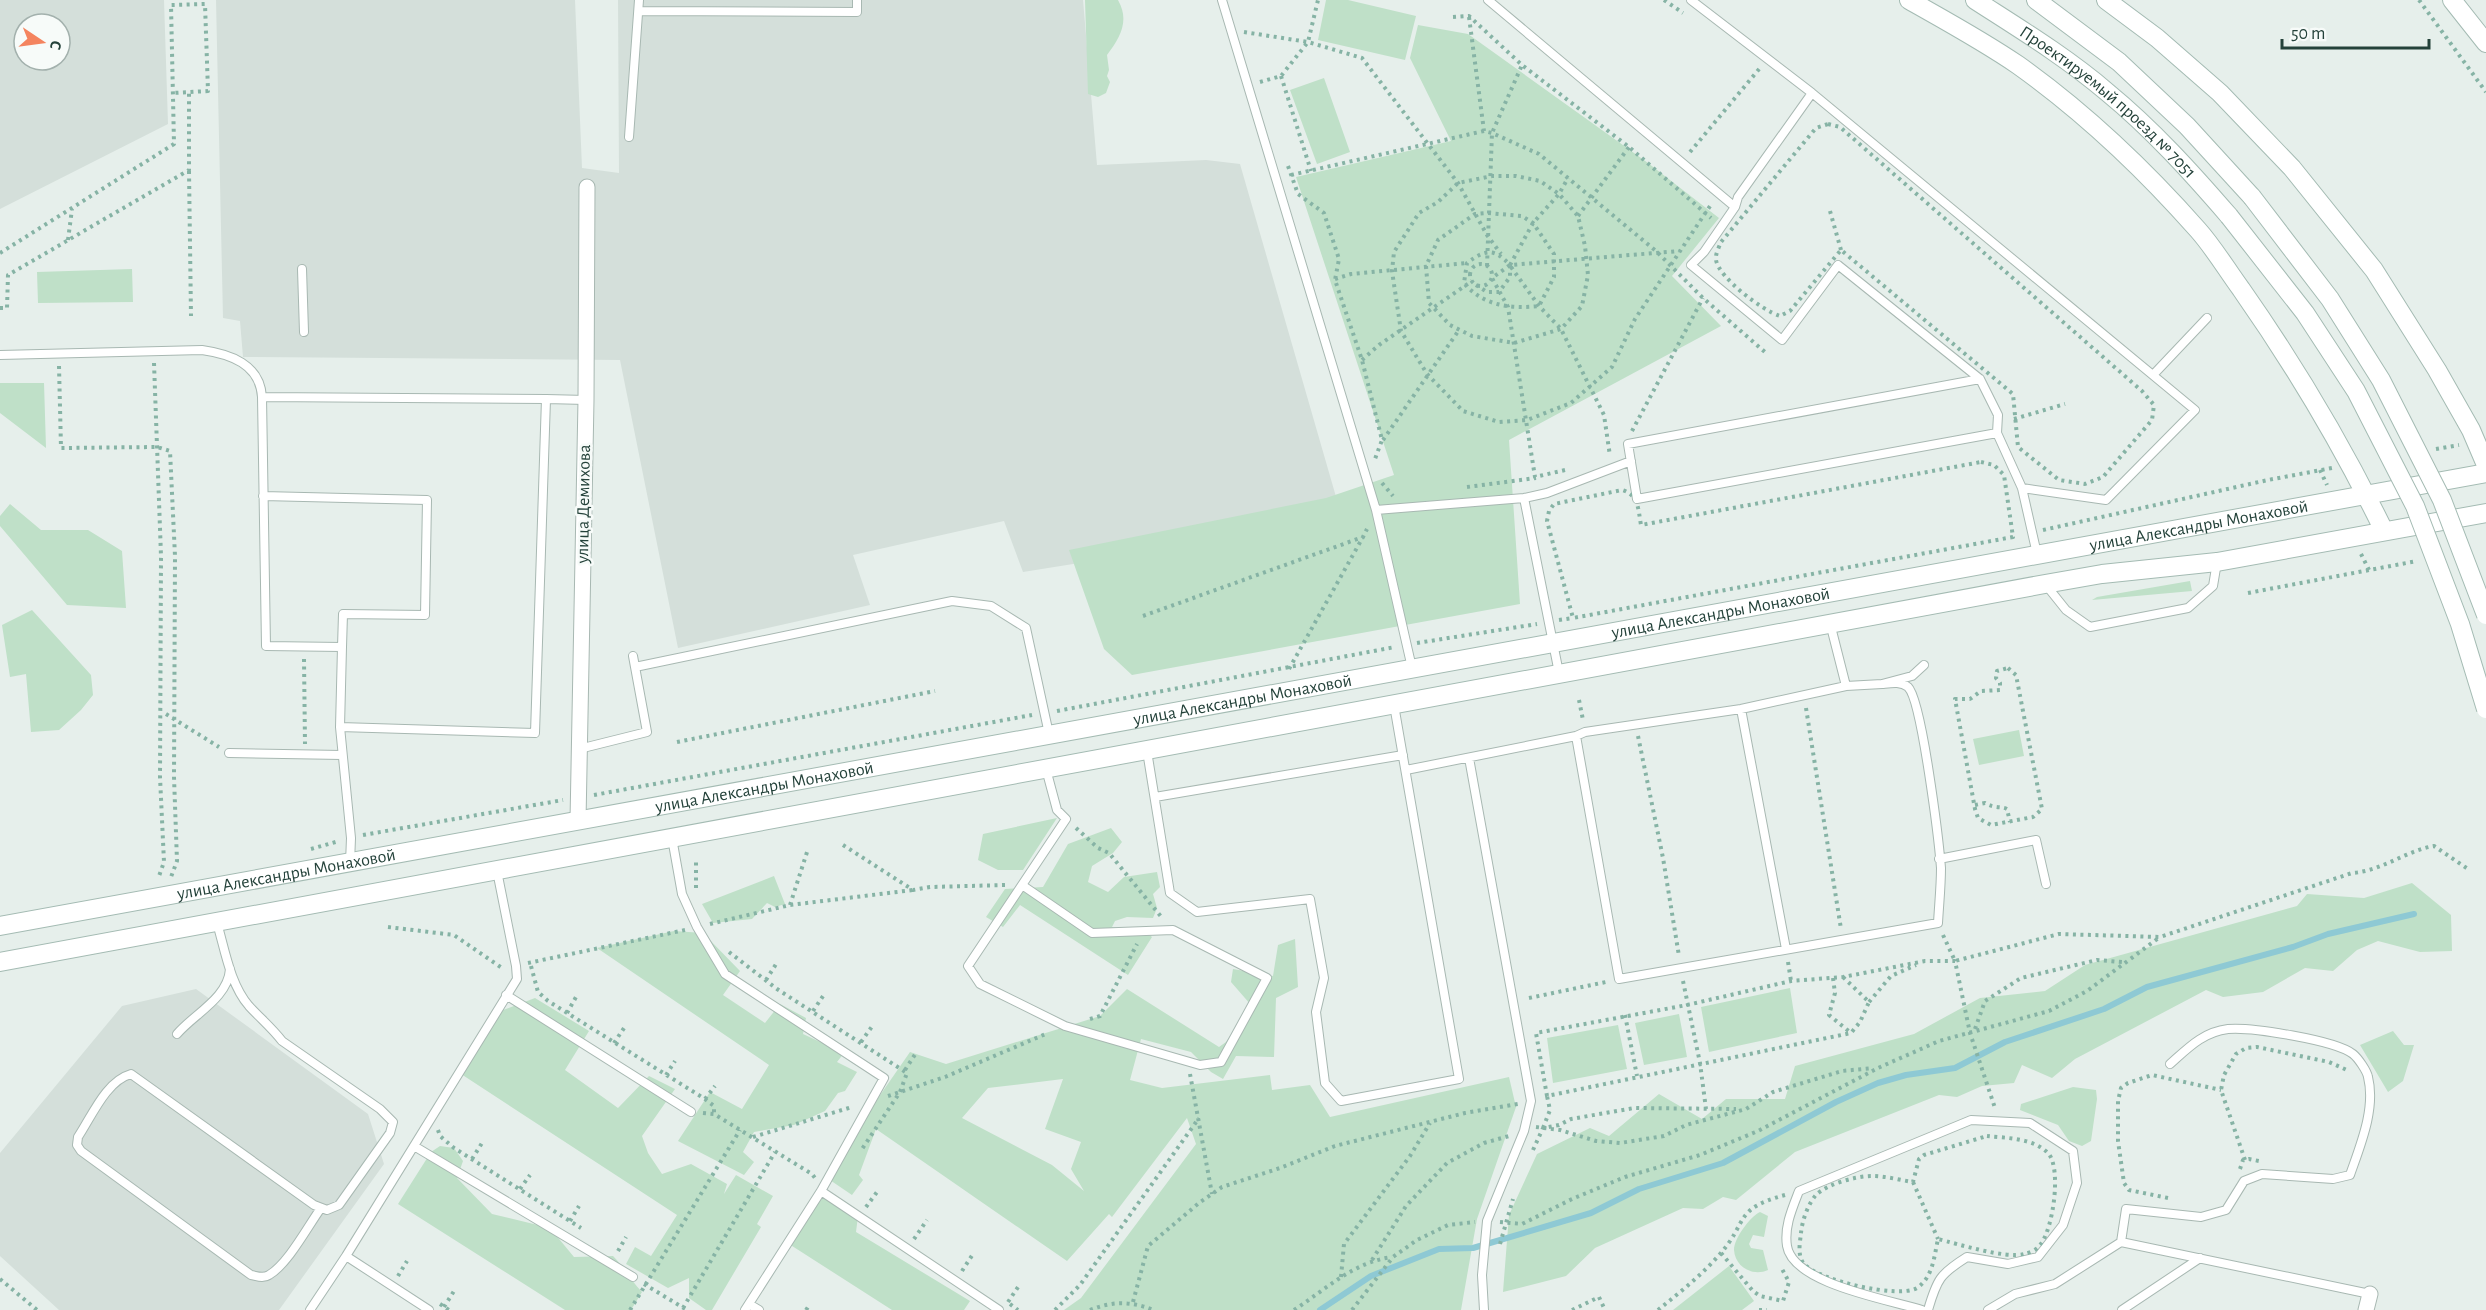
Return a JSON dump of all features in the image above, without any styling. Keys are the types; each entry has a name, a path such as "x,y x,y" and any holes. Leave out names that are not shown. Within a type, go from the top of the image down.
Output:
{"main road":[{"path":"1909,0 2018,65 2063,100 2122,152 2199,231 2259,314 2351,464 2385,531"},
{"name":"Проектируемый проезд № 7051","path":"1976,0 2051,49 2107,91 2168,147 2229,216 2305,313 2356,391 2415,506 2460,624 2486,709"},
{"name":"Проектируемый проезд № 7051","path":"2036,0 2119,62 2187,126 2252,197 2330,299 2381,380 2442,500 2486,615"},
{"path":"2106,0 2157,39 2220,93 2292,168 2374,270 2437,370 2471,430 2486,465"},
{"path":"2452,0 2486,43"},
{"name":"улица Александры Монаховой","path":"0,926 2486,473"},
{"name":"улица Александры Монаховой","path":"0,962 2045,584 2102,574 2217,562 2486,513"}],"street":[{"name":"улица Демихова","path":"578,822 586,400 587,187"},
{"path":"2366,1310 2370,1294"}],"lane":[{"path":"629,137 639,0"},
{"path":"639,10 857,12 856,0"},
{"path":"1222,0 1376,510 1412,669"},
{"path":"1488,0 1735,207"},
{"path":"1691,0 1812,93 2195,410 2106,500 2022,488"},
{"path":"1812,93 1738,197 1735,207 1704,252 1691,265 1782,340 1838,265 1980,379 1998,415 1997,433 2022,488 2037,554"},
{"path":"302,269 304,333"},
{"path":"2153,375 2207,318"},
{"path":"0,355 202,350 225,353 252,370 259,380 262,397 266,646 342,647"},
{"path":"1980,379 1628,444 1637,499 1997,433"},
{"path":"262,397 586,400"},
{"path":"340,727 536,733 546,399"},
{"path":"1376,510 1524,498 1547,493 1631,461"},
{"path":"263,496 427,500 425,615 343,614 340,727 351,838 350,863"},
{"path":"1524,498 1559,673"},
{"path":"2045,584 2066,610 2090,627 2188,608 2213,586 2217,562"},
{"path":"635,667 952,601 991,606 1026,628 1050,736"},
{"path":"1830,623 1846,686"},
{"path":"579,749 647,732 633,656"},
{"path":"1882,684 1912,676 1924,665"},
{"path":"1406,770 1576,736 1585,732 1741,709 1846,686 1900,683 1907,686 1913,693 1921,724 1940,859 1938,924 1619,979 1576,736"},
{"path":"1147,749 1170,893 1197,912 1310,899 1324,978 1316,1012 1325,1083 1341,1101 1460,1079 1393,704"},
{"path":"1741,709 1786,949"},
{"path":"229,753 342,755"},
{"path":"1155,797 1402,754"},
{"path":"1469,758 1531,1101 1524,1131 1487,1221 1482,1275 1484,1310"},
{"path":"1022,885 1092,933 1173,930 1267,978 1221,1062 1200,1065 1065,1026 980,984 968,966 1022,885 1066,819 1058,810 1045,768"},
{"path":"672,837 682,894 697,927 725,974 884,1078 868,1102 821,1191 747,1307 759,1310"},
{"path":"1940,859 2037,840 2046,884"},
{"path":"310,1310 346,1256 517,979 496,869"},
{"path":"217,921 237,988 249,1006 271,1026 282,1041 380,1109 393,1122 390,1133 339,1205 327,1210 131,1074 123,1076 113,1085 78,1137 77,1145 251,1275 262,1278 269,1276 282,1264 321,1208"},
{"path":"177,1034 223,989 230,977 230,968"},
{"path":"506,994 691,1112"},
{"path":"2121,1242 2126,1209 2201,1217 2226,1210 2244,1181 2262,1174 2333,1179 2350,1175 2361,1142 2369,1106 2368,1076 2353,1054 2280,1032 2228,1029 2200,1038 2170,1064"},
{"path":"1922,1310 1853,1292 1817,1277 1796,1263 1787,1248 1787,1224 1799,1191 1971,1120 2031,1123 2073,1151 2077,1183 2063,1225 2038,1257 2008,1264 1967,1257 1943,1272 1934,1288 1928,1310"},
{"path":"414,1146 636,1278"},
{"path":"821,1191 999,1310"},
{"path":"1988,1310 2015,1294 2055,1284 2121,1242 2370,1294"},
{"path":"346,1256 429,1310"},
{"path":"2122,1310 2200,1258"}],"path":[{"path":"1260,82 1281,76 1308,42 1318,0"},
{"path":"2420,0 2486,92"},
{"path":"0,253 174,144 171,6 205,2 208,91 173,93"},
{"path":"1453,18 1469,16 1522,65 1629,147 1714,221"},
{"path":"1469,16 1484,131"},
{"path":"1241,21 1247,42"},
{"path":"1244,32 1308,42 1362,58 1458,183 1487,235 1539,306 1561,329 1604,415 1611,460 1617,459"},
{"path":"1487,266 1492,133 1522,65"},
{"path":"1689,153 1760,67"},
{"path":"1257,72 1263,92"},
{"path":"1281,76 1311,171"},
{"path":"189,91 191,316"},
{"path":"1830,211 1841,250 2013,394 2018,447 2059,480 2085,484 2103,477 2152,420 2154,405 2142,391 1840,127 1828,124 1816,128 1721,242 1715,258 1721,274 1769,313 1780,316 1790,310 1841,250"},
{"path":"1291,175 1484,131 1492,133 1539,154 1656,251 1703,298 1766,352"},
{"path":"1419,146 1422,138"},
{"path":"1578,216 1629,147"},
{"path":"1288,164 1298,194 1324,213 1339,259 1335,280 1362,360 1382,440"},
{"path":"0,308 7,308 8,275 189,170"},
{"path":"1539,306 1554,277 1554,254 1533,223 1522,216 1475,214 1438,240 1426,266 1429,303 1450,325 1459,330 1472,336 1514,343 1561,329 1582,306 1588,275 1586,258 1578,216 1559,194 1540,181 1516,176 1492,176 1458,183 1438,202 1419,213 1394,252 1392,270 1401,331 1427,374 1462,411 1499,422 1527,420 1571,403 1612,367 1635,319 1719,193"},
{"path":"1362,360 1466,285 1474,283 1486,285 1510,265 1533,223 1559,194 1568,178"},
{"path":"68,240 72,208"},
{"path":"1510,265 1656,251 1680,251"},
{"path":"1335,280 1351,274 1467,263 1487,252 1500,254 1510,265 1510,277 1499,291 1487,292 1474,283 1470,275 1473,268 1481,264 1487,266 1491,271 1492,278 1499,291 1508,308 1535,477 1567,470"},
{"path":"1467,263 1464,283 1482,299 1508,308 1539,306"},
{"path":"1628,439 1703,298"},
{"path":"1377,468 1375,460 1382,440 1459,330"},
{"path":"157,881 164,862 160,777 161,556 154,359 164,359"},
{"path":"59,362 61,448 157,447 170,451 175,556 174,777 177,861 171,877"},
{"path":"2014,419 2065,404"},
{"path":"2427,450 2460,444"},
{"path":"1573,618 1547,521 1549,511 1554,504 1622,490 1631,493 1637,502 1641,525 1989,462 2004,475 2013,537"},
{"path":"379,831 579,798 806,754 1289,669 1408,644 1573,618 2013,537 2268,480 2351,464"},
{"path":"1289,669 1376,510 1395,499 1382,483 1380,475"},
{"path":"1143,616 1363,537"},
{"path":"2248,593 2427,559"},
{"path":"292,658 342,659"},
{"path":"304,658 305,753"},
{"path":"2008,668 2016,675 2042,809 2033,817 2010,822 1991,825 1978,818 1955,699 1970,699 1981,691 2000,690 2000,683 1996,678 1997,671 2008,668"},
{"path":"677,742 935,691"},
{"path":"1804,695 1843,940"},
{"path":"1579,700 1585,732"},
{"path":"166,714 229,753"},
{"path":"1635,724 1663,858 1687,1005 1700,1063 1706,1109"},
{"path":"1974,805 1985,803 1994,808 2005,807 2010,822"},
{"path":"753,1137 945,1077 1065,1026 1100,1016 1138,943 1173,930 1109,853 1098,848 1066,819"},
{"path":"843,845 913,890"},
{"path":"1352,1310 1393,1257 1417,1240 1448,1225 1487,1221 1522,1224 1572,1199 1625,1177 1700,1155 1758,1131 1878,1068 1938,1041 1970,1033 1975,1029 2013,1022 2049,1011 2087,991 2160,937 2352,873 2368,872 2416,849 2434,846 2468,869"},
{"path":"790,905 808,849"},
{"path":"696,862 696,892"},
{"path":"712,932 706,925 790,905 930,887 1022,885"},
{"path":"1938,924 1955,962 1970,1033 1996,1108"},
{"path":"388,927 454,935 517,979"},
{"path":"516,966 697,927"},
{"path":"1924,961 1891,976 1869,1002 1860,1022 1851,1033 1548,1096 1536,1033 1687,1005 1791,981 1843,977 1924,961 1955,962 2059,934 2160,937"},
{"path":"724,946 766,980 907,1073 900,1092 857,1156"},
{"path":"526,952 538,992 567,1013 705,1099 714,1106 714,1114"},
{"path":"1975,1029 1985,1000 2021,978 2097,960 2123,963"},
{"path":"766,980 778,961"},
{"path":"1843,977 1869,1002"},
{"path":"1833,978 1835,993 1829,1015 1851,1033"},
{"path":"1529,998 1619,979"},
{"path":"813,1011 825,993"},
{"path":"567,1013 576,997"},
{"path":"1625,1015 1637,1077"},
{"path":"861,1042 873,1025"},
{"path":"614,1043 624,1028"},
{"path":"2245,1160 2221,1090 2224,1075 2236,1054 2246,1048 2257,1047 2329,1062 2346,1069 2354,1076"},
{"path":"904,1070 916,1053"},
{"path":"666,1075 675,1061"},
{"path":"1188,1062 1212,1194"},
{"path":"1372,1260 1406,1206 1447,1163 1484,1143 1534,1127 1596,1141 1620,1143 1664,1136 1686,1125 1746,1109 1773,1092 1842,1071 1878,1068"},
{"path":"2173,1199 2129,1190 2124,1183 2118,1141 2118,1101 2121,1088 2128,1083 2152,1075 2221,1090"},
{"path":"705,1099 715,1086"},
{"path":"1531,1154 1550,1110 1547,1095"},
{"path":"1132,1302 1148,1246 1222,1187 1271,1172 1335,1146 1431,1122 1531,1101"},
{"path":"1543,1128 1559,1125 1571,1119 1634,1108 1746,1109"},
{"path":"691,1112 714,1114 753,1137 812,1174 821,1191"},
{"path":"1056,1310 1080,1285 1199,1118"},
{"path":"438,1121 440,1136 472,1159 589,1233"},
{"path":"1341,1277 1344,1244 1410,1156 1431,1122"},
{"path":"630,1310 740,1130"},
{"path":"1913,1182 1871,1176 1832,1186 1817,1194 1802,1224 1799,1251 1803,1263 1819,1275 1889,1292 1905,1293 1917,1288 1931,1272 1938,1239 1913,1182 1919,1159 1924,1155 1987,1136 2017,1139 2036,1146 2047,1152 2053,1161 2056,1185 2048,1226 2041,1245 2034,1250 2023,1255 2007,1254 1938,1239"},
{"path":"472,1159 482,1143"},
{"path":"675,1310 683,1308 775,1152"},
{"path":"2237,1179 2243,1160 2245,1160"},
{"path":"2245,1160 2260,1161"},
{"path":"520,1189 530,1174"},
{"path":"1658,1310 1721,1253 1744,1215 1755,1205 1799,1191"},
{"path":"857,1202 866,1208 877,1192"},
{"path":"1499,1251 1514,1194"},
{"path":"1785,1204 1787,1195"},
{"path":"570,1221 579,1206"},
{"path":"914,1240 927,1220"},
{"path":"904,1234 923,1246"},
{"path":"618,1251 626,1237"},
{"path":"609,1245 622,1257"},
{"path":"1721,1253 1753,1291 1760,1296 1784,1301 1789,1282 1780,1265"},
{"path":"961,1272 974,1254"},
{"path":"1294,1310 1341,1277 1372,1260 1393,1257"},
{"path":"397,1277 406,1261"},
{"path":"952,1265 970,1278"},
{"path":"389,1271 406,1282"},
{"path":"636,1278 683,1308"},
{"path":"0,1279 37,1310"},
{"path":"1007,1303 1020,1284"},
{"path":"437,1302 447,1308 454,1291"},
{"path":"998,1296 1018,1310"},
{"path":"1572,1310 1599,1297 1605,1310"},
{"path":"1090,1310 1101,1305 1132,1302 1154,1310"},
{"path":"1759,1310 1767,1310"}],"shaded area":[{"path":"0,0 164,0 168,124 0,209"},
{"path":"216,0 575,0 582,168 619,173 618,0 1083,0 1097,165 1206,160 1240,164 1343,521 1023,572 1004,521 853,555 870,605 678,648 620,360 243,357 240,321 223,318"},
{"path":"196,989 368,1114 384,1164 279,1310 59,1310 0,1256 0,1153 122,1006"}],"green space":[{"path":"1085,0 1118,0 1123,15 1122,29 1107,55 1109,70 1107,76 1110,82 1106,93 1098,97 1088,94"},
{"path":"1326,0 1348,0 1416,16 1405,60 1318,40"},
{"path":"1418,25 1468,34 1648,163 1719,218 1672,276 1721,326 1509,440 1520,604 1132,675 1104,649 1069,550 1326,498 1394,475 1296,177 1451,141 1410,58"},
{"path":"1324,78 1350,152 1317,164 1290,90"},
{"path":"132,269 133,302 38,303 37,272"},
{"path":"0,383 44,383 46,448 0,413"},
{"path":"10,504 41,530 88,530 122,551 126,608 67,605 0,526 0,516"},
{"path":"2190,581 2192,591 2092,600 2097,597"},
{"path":"32,610 91,675 93,695 81,710 59,730 31,732 26,674 10,677 2,625"},
{"path":"2019,730 2024,756 1979,765 1973,739"},
{"path":"1057,818 1023,870 998,870 978,860 983,834"},
{"path":"1111,828 1122,842 1113,853 1092,866 1088,882 1108,892 1124,877 1157,872 1160,887 1153,894 1157,908 1153,918 1127,917 1115,921 1112,927 1146,932 1152,937 1128,975 1020,905 1003,927 986,917 1005,889 1043,887 1068,844"},
{"path":"774,876 785,904 775,907 767,903 752,919 713,923 702,904"},
{"path":"2412,883 2451,915 2452,951 2420,952 2378,941 2357,950 2333,971 2305,968 2263,992 2223,997 2206,990 2075,1059 2052,1078 2022,1065 2014,1083 1982,1086 1957,1097 1939,1095 1795,1152 1736,1200 1723,1197 1703,1209 1683,1208 1595,1248 1566,1276 1503,1292 1509,1215 1537,1154 1590,1128 1609,1136 1659,1094 1702,1119 1726,1099 1785,1099 1795,1066 1914,1034 1980,998 2045,991 2085,965 2297,906 2307,894 2364,898"},
{"path":"674,931 703,933 740,971 723,995 765,1023 780,1004 806,1018 803,1034 844,1053 837,1062 857,1072 845,1091 838,1093 825,1111 794,1125 754,1132 743,1152 754,1162 744,1175 678,1141 710,1092 742,1109 769,1065 597,948"},
{"path":"1295,939 1298,987 1276,998 1274,1057 1236,1056 1223,1079 1211,1072 1191,1052 1141,1039 1130,1080 1162,1088 1270,1075 1272,1090 1310,1085 1330,1117 1509,1077 1516,1107 1477,1219 1461,1310 1064,1310 1081,1298 1196,1144 1187,1118 1112,1217 1109,1214 1067,1261 876,1129 859,1175 863,1180 852,1195 824,1176 910,1052 946,1064 1100,1016 1127,989 1219,1047 1226,1042 1251,1005 1231,982 1233,969 1273,976 1278,945","holes":["1063,1079 1045,1129 1081,1142 1071,1169 1084,1191 1052,1165 962,1118 988,1088"]},
{"path":"1790,988 1797,1033 1709,1052 1701,1007"},
{"path":"535,998 589,1031 565,1070 618,1108 649,1076 675,1089 642,1136 648,1153 662,1174 691,1164 727,1184 724,1194 736,1175 773,1196 757,1224 761,1227 712,1310 706,1310 689,1298 689,1278 668,1288 626,1264 635,1247 651,1256 677,1215 458,1072 503,1010"},
{"path":"1679,1014 1687,1057 1644,1065 1635,1023"},
{"path":"1618,1025 1627,1069 1553,1083 1547,1038"},
{"path":"2393,1031 2404,1045 2414,1045 2403,1081 2388,1092 2360,1045"},
{"path":"2073,1087 2096,1090 2097,1099 2091,1141 2082,1146 2069,1141 2058,1125 2020,1110 2021,1104"},
{"path":"440,1146 454,1148 463,1161 457,1178 492,1214 550,1228 574,1257 613,1256 642,1292 631,1310 565,1310 398,1204 431,1152"},
{"path":"820,1196 858,1216 856,1232 970,1301 964,1310 892,1310 789,1244"},
{"path":"1760,1212 1768,1216 1764,1237 1753,1235 1749,1244 1751,1248 1763,1250 1768,1270 1756,1272 1741,1266 1734,1250 1743,1228"},
{"path":"1729,1266 1754,1301 1742,1310 1673,1310"}],"waterway":[{"path":"1320,1310 1371,1276 1439,1249 1473,1248 1591,1213 1639,1189 1723,1163 1836,1102 1878,1083 1906,1075 1955,1068 2005,1042 2104,1009 2147,987 2293,947 2328,934 2414,914"}]}
